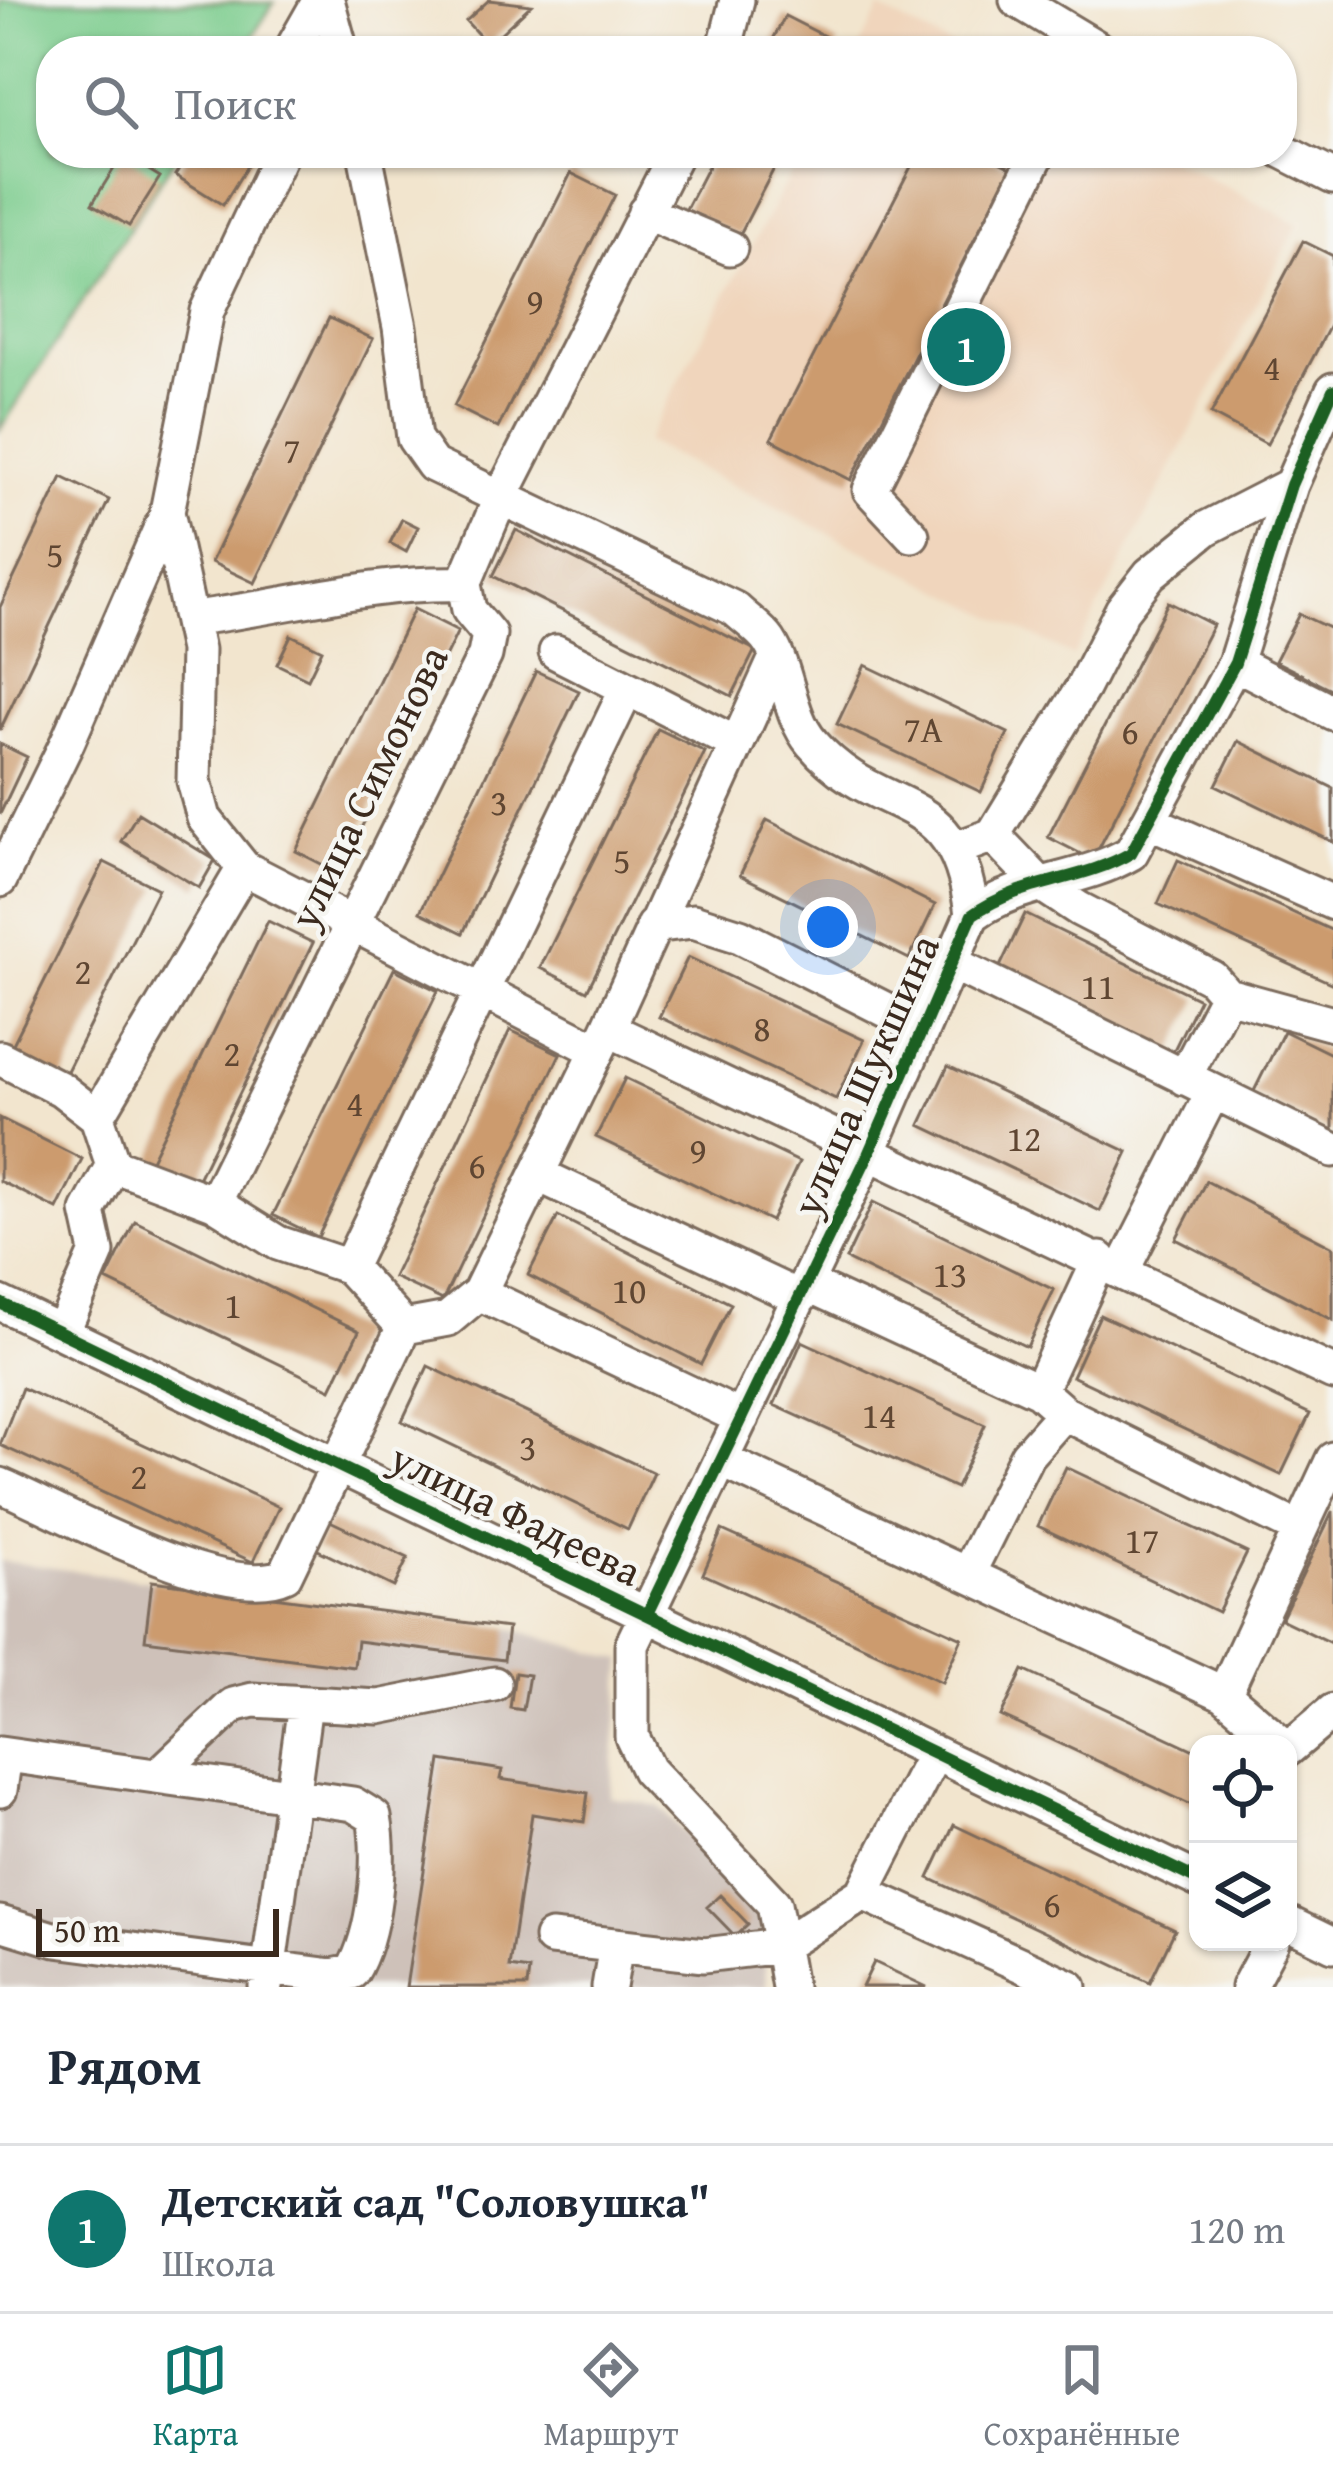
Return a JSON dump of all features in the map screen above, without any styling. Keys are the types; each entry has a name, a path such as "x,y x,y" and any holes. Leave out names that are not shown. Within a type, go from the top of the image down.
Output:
{"street":[{"path":"301,36 324,0"},
{"path":"318,36 324,0"},
{"path":"324,0 336,36"},
{"path":"728,36 737,0"},
{"path":"1016,0 1073,36"},
{"path":"1297,159 1333,177"},
{"path":"0,880 67,743 167,512 207,311 274,168"},
{"path":"368,168 400,327 414,438 433,465 735,609 768,640 813,744 868,787 931,819 958,848 972,915"},
{"path":"194,618 255,611 341,590 405,582 464,584 500,499 668,168"},
{"path":"912,535 870,490 1031,168"},
{"path":"645,212 730,248"},
{"name":"улица Шукшина","path":"789,1987 774,1904 648,1770 632,1737 632,1645 868,1155 972,915 998,896 1109,866 1131,854 1235,663 1291,485 1328,414"},
{"path":"958,848 993,835 1083,687 1122,610 1150,574 1207,528 1291,485"},
{"path":"167,512 171,547 194,618 198,674 194,781 204,818 244,868 484,992 1112,1264 1333,1373"},
{"name":"улица Симонова","path":"214,1203 485,655 489,634 469,610 464,584"},
{"path":"556,652 735,743"},
{"path":"404,1327 448,1318 479,1293 602,1040 776,658"},
{"path":"1235,663 1333,713"},
{"path":"349,1267 627,689"},
{"path":"1149,821 1333,903"},
{"path":"993,835 1038,882 1213,978 1227,995 1333,1024"},
{"path":"98,1117 244,868"},
{"path":"653,926 693,921 740,936 922,1028"},
{"path":"950,962 1333,1150"},
{"path":"968,1573 1199,1085 1227,995"},
{"path":"0,1058 61,1088 98,1117 113,1165 88,1211 97,1252 63,1331"},
{"path":"113,1165 214,1203 278,1243 349,1267 404,1327"},
{"path":"537,1174 1051,1402 1299,1529"},
{"path":"479,1293 742,1418"},
{"name":"улица Фадеева","path":"3,1312 63,1331 1189,1876"},
{"path":"0,1485 178,1563 268,1583 285,1575 404,1327"},
{"path":"1224,1694 1333,1459"},
{"path":"722,1460 1224,1694 1271,1735"},
{"path":"160,1774 233,1705 253,1700 379,1707 494,1684"},
{"path":"267,1977 305,1705"},
{"path":"1297,1738 1333,1711"},
{"path":"0,1790 2,1754 160,1774 353,1804 374,1817 378,1841 363,1954 352,1972 267,1977 56,1940 0,1923"},
{"path":"551,1938 704,1955 781,1946 862,1893 934,1754"},
{"path":"862,1893 1070,1987"},
{"path":"1297,1927 1333,1945"},
{"path":"609,1987 616,1946"},
{"path":"1244,1984 1266,1951"}],"shaded area":[{"path":"880,9 932,36 865,36"},
{"path":"794,168 1189,168 1298,224 1073,656 646,442"},
{"path":"0,1561 508,1628 623,1660 610,1797 658,1806 763,1914 766,1987 0,1987"}],"green space":[{"path":"0,0 274,3 253,36 36,36 36,168 168,168 0,430"}],"building":[{"path":"489,0 531,5 498,36 480,36 466,21"},
{"path":"785,16 824,36 775,36"},
{"path":"114,168 146,168 160,177 129,226 92,204"},
{"path":"179,168 246,168 223,205 175,175"},
{"path":"707,168 774,168 739,236 686,209"},
{"path":"910,168 1011,168 851,480 771,439"},
{"path":"571,173 615,195 498,428 454,406"},
{"path":"1303,241 1333,256 1333,320 1267,444 1211,414"},
{"path":"329,318 373,339 255,583 211,562"},
{"path":"62,477 109,500 0,730 0,607"},
{"path":"402,519 418,527 406,552 390,543"},
{"path":"516,530 755,650 732,696 493,576"},
{"path":"1168,602 1213,625 1093,860 1048,837"},
{"path":"414,609 458,631 339,873 296,851"},
{"path":"1299,614 1333,630 1333,690 1275,661"},
{"path":"291,635 322,650 308,679 277,664"},
{"path":"865,665 1008,733 981,792 837,724"},
{"path":"536,671 579,691 463,933 420,912"},
{"path":"658,729 705,752 587,991 540,968"},
{"path":"1238,741 1333,788 1333,842 1216,785"},
{"path":"0,744 27,757 0,814"},
{"path":"138,813 215,860 199,888 121,841"},
{"path":"767,820 935,905 909,959 740,875"},
{"path":"1178,860 1333,931 1333,984 1158,904"},
{"path":"104,862 158,889 62,1081 8,1054"},
{"path":"1025,914 1199,999 1170,1058 997,973"},
{"path":"268,921 313,943 195,1185 150,1162"},
{"path":"688,957 864,1040 836,1099 659,1017"},
{"path":"394,969 438,991 318,1237 273,1215"},
{"path":"510,1030 560,1054 443,1300 393,1277"},
{"path":"1284,1031 1333,1055 1333,1132 1253,1093"},
{"path":"948,1066 1128,1152 1100,1211 920,1125"},
{"path":"625,1078 799,1162 771,1221 596,1137"},
{"path":"0,1118 82,1159 57,1209 0,1181"},
{"path":"1206,1181 1333,1247 1333,1320 1176,1239"},
{"path":"873,1202 1054,1290 1027,1347 846,1259"},
{"path":"558,1216 731,1304 701,1364 528,1275"},
{"path":"135,1221 359,1331 331,1389 106,1280"},
{"path":"1100,1315 1310,1414 1281,1475 1072,1376"},
{"path":"802,1341 985,1425 956,1488 774,1405"},
{"path":"428,1366 654,1473 628,1529 402,1421"},
{"path":"22,1388 279,1507 253,1562 0,1445"},
{"path":"1066,1467 1247,1553 1218,1612 1038,1526"},
{"path":"1333,1511 1333,1644 1281,1619"},
{"path":"330,1521 408,1558 394,1587 316,1549"},
{"path":"722,1530 962,1638 942,1682 703,1574"},
{"path":"152,1581 508,1628 504,1660 357,1641 354,1667 145,1640"},
{"path":"1023,1670 1189,1748 1189,1804 1001,1716"},
{"path":"515,1673 529,1675 523,1710 510,1708"},
{"path":"441,1760 502,1770 500,1779 588,1793 584,1822 532,1814 509,1967 529,1970 527,1987 406,1987"},
{"path":"954,1825 1175,1930 1150,1982 929,1878"},
{"path":"720,1895 748,1924 735,1936 707,1907"},
{"path":"874,1962 927,1987 862,1987"}],"cycle path":[{"path":"647,1614 868,1155 972,915 1011,894 1131,853 1235,663 1291,485 1333,390"},
{"path":"0,1303 1189,1876"}],"place":[{"name":"Детский сад \"Соловушка\"","path":"966,347"}]}
